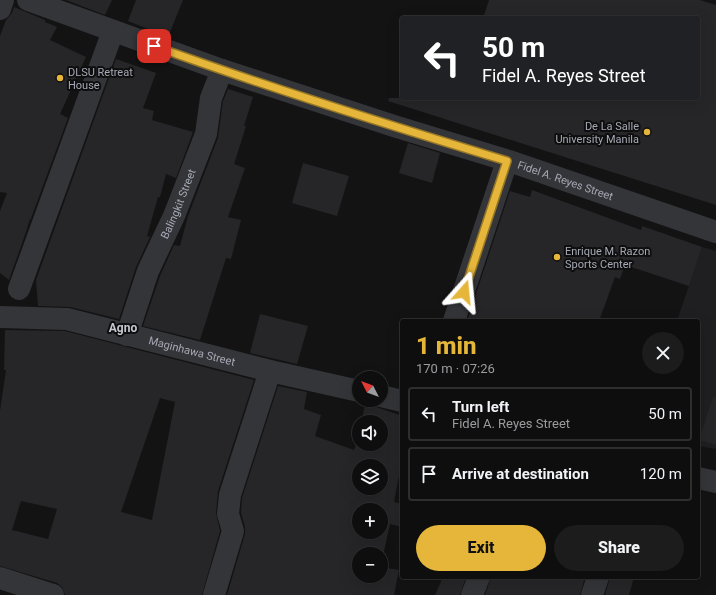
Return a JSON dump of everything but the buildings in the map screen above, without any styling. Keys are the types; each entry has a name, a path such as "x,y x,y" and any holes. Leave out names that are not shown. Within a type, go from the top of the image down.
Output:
{"street":[{"path":"0,9 3,0"},
{"name":"Fidel A. Reyes Street","path":"28,0 222,70 397,128 507,161 716,232"},
{"path":"19,289 113,31"},
{"name":"Balingkit Street","path":"127,335 148,272 174,216 206,134 211,98 222,70"},
{"path":"455,319 507,161"},
{"name":"Maginhawa Street","path":"0,317 67,320 270,372 352,390"},
{"path":"214,595 232,531 228,514 230,495 270,372"},
{"path":"388,398 400,401"},
{"path":"700,478 716,482"},
{"path":"0,578 53,595"},
{"path":"472,595 478,579"},
{"path":"592,595 597,579"}],"shaded area":[{"path":"702,247 716,251 716,449 700,446 700,319 678,319"}],"place":[{"name":"DLSU Retreat House","path":"60,78"},
{"name":"De La Salle University Manila","path":"647,132"},
{"name":"Enrique M. Razon Sports Center","path":"557,257"}],"district":[{"name":"Agno","path":"123,328"}],"route":[{"path":"154,46 236,75 397,128 507,161 464,292"}]}
